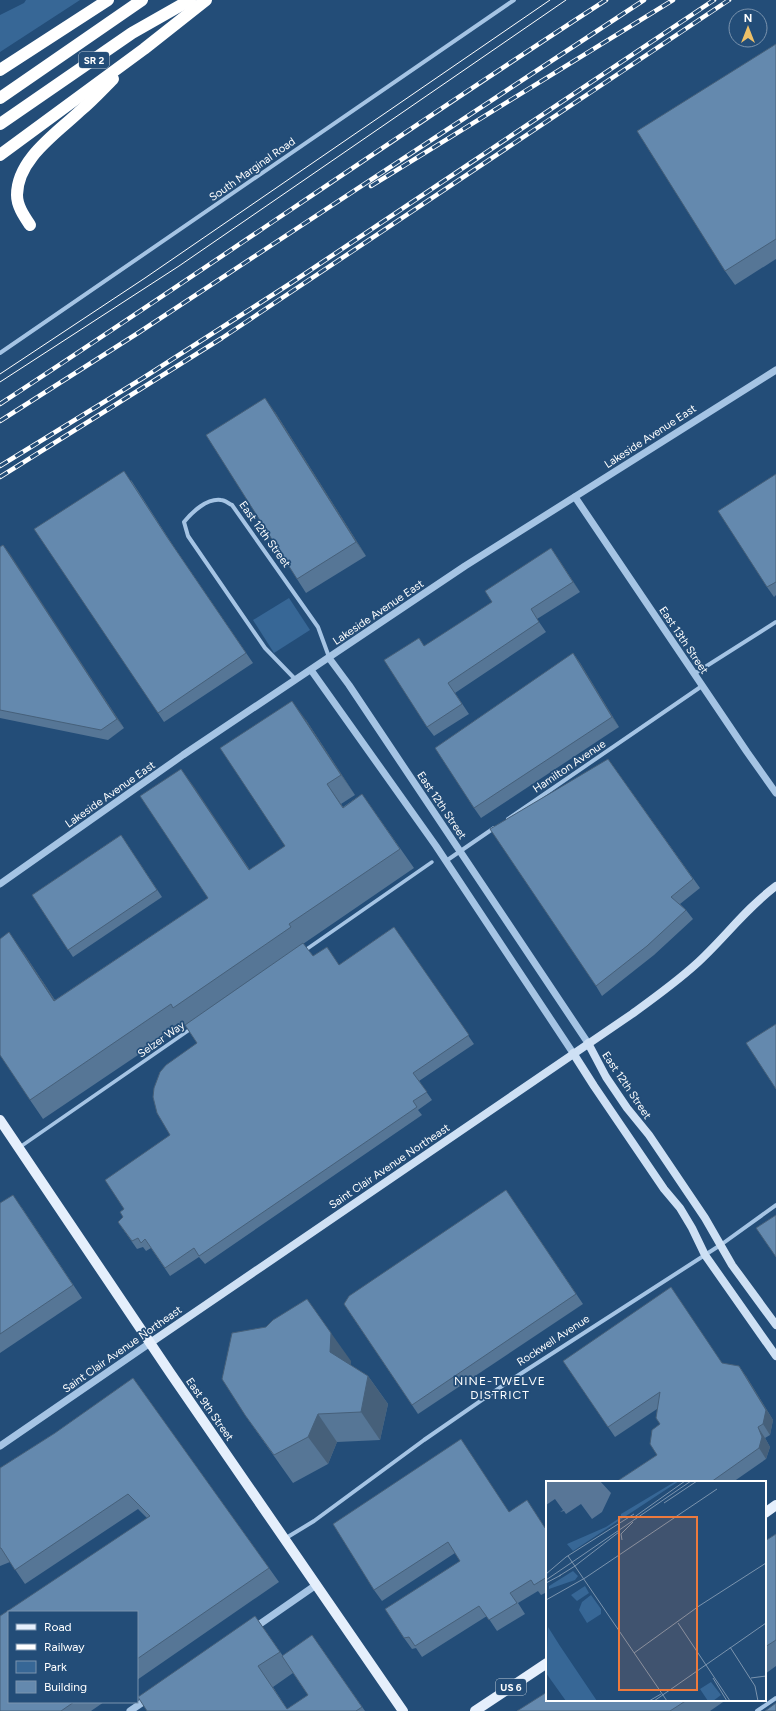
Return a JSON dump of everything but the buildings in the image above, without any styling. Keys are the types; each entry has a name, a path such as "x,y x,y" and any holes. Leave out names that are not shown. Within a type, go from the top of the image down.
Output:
{"highway":[{"path":"0,70 108,0"},
{"name":"SR 2","path":"0,98 142,0"},
{"name":"SR 2","path":"0,124 132,33 190,0"},
{"path":"0,156 144,49 206,0"},
{"path":"30,225 18,202 18,189 24,170 44,145 144,49"}],"main road":[{"name":"Saint Clair Avenue Northeast","path":"150,1343 632,1014 673,984 700,960 745,913 776,886"},
{"name":"East 12th Street","path":"588,1043 606,1077 627,1108 649,1135 722,1244 732,1265 776,1325"},
{"path":"574,1053 594,1086 664,1189 680,1208 692,1228 705,1255 776,1356"},
{"name":"East 9th Street","path":"0,1120 130,1310 150,1343 273,1524 286,1539 403,1711"},
{"path":"766,1511 776,1505"},
{"name":"US 6","path":"475,1711 546,1664"}],"street":[{"name":"South Marginal Road","path":"0,353 514,0"},
{"name":"Lakeside Avenue East","path":"0,884 183,755 465,566 576,498 776,370"},
{"name":"East 13th Street","path":"576,498 702,686 776,793"},
{"name":"East 12th Street","path":"296,680 265,648 190,538 184,522 191,512 212,500 222,500 232,505 318,628 329,658 349,684 588,1043"},
{"path":"694,674 776,622"},
{"path":"311,670 446,861 574,1053"},
{"name":"Hamilton Avenue","path":"446,861 702,686"},
{"path":"301,953 432,862"},
{"name":"Selzer Way","path":"19,1148 196,1025"},
{"name":"Rockwell Avenue","path":"286,1539 314,1521 424,1440 511,1380 722,1244 776,1205"},
{"name":"Saint Clair Avenue Northeast","path":"0,1446 150,1343"},
{"path":"249,1631 316,1585"},
{"path":"130,1711 154,1694"},
{"path":"757,1711 776,1698"}],"green space":[{"path":"26,0 80,0 0,52 0,15 24,3"},
{"path":"289,598 310,630 274,653 253,620"}],"tram line":[{"path":"0,374 145,278 550,0"},
{"path":"0,382 179,266 566,0"}],"railway":[{"path":"0,404 606,0"},
{"path":"0,421 138,333 644,0"},
{"path":"371,186 673,0"},
{"path":"0,466 143,378 291,283 714,0"},
{"path":"0,477 222,338 729,0"}],"district":[{"name":"NINE-TWELVE DISTRICT","path":"500,1388"}]}
